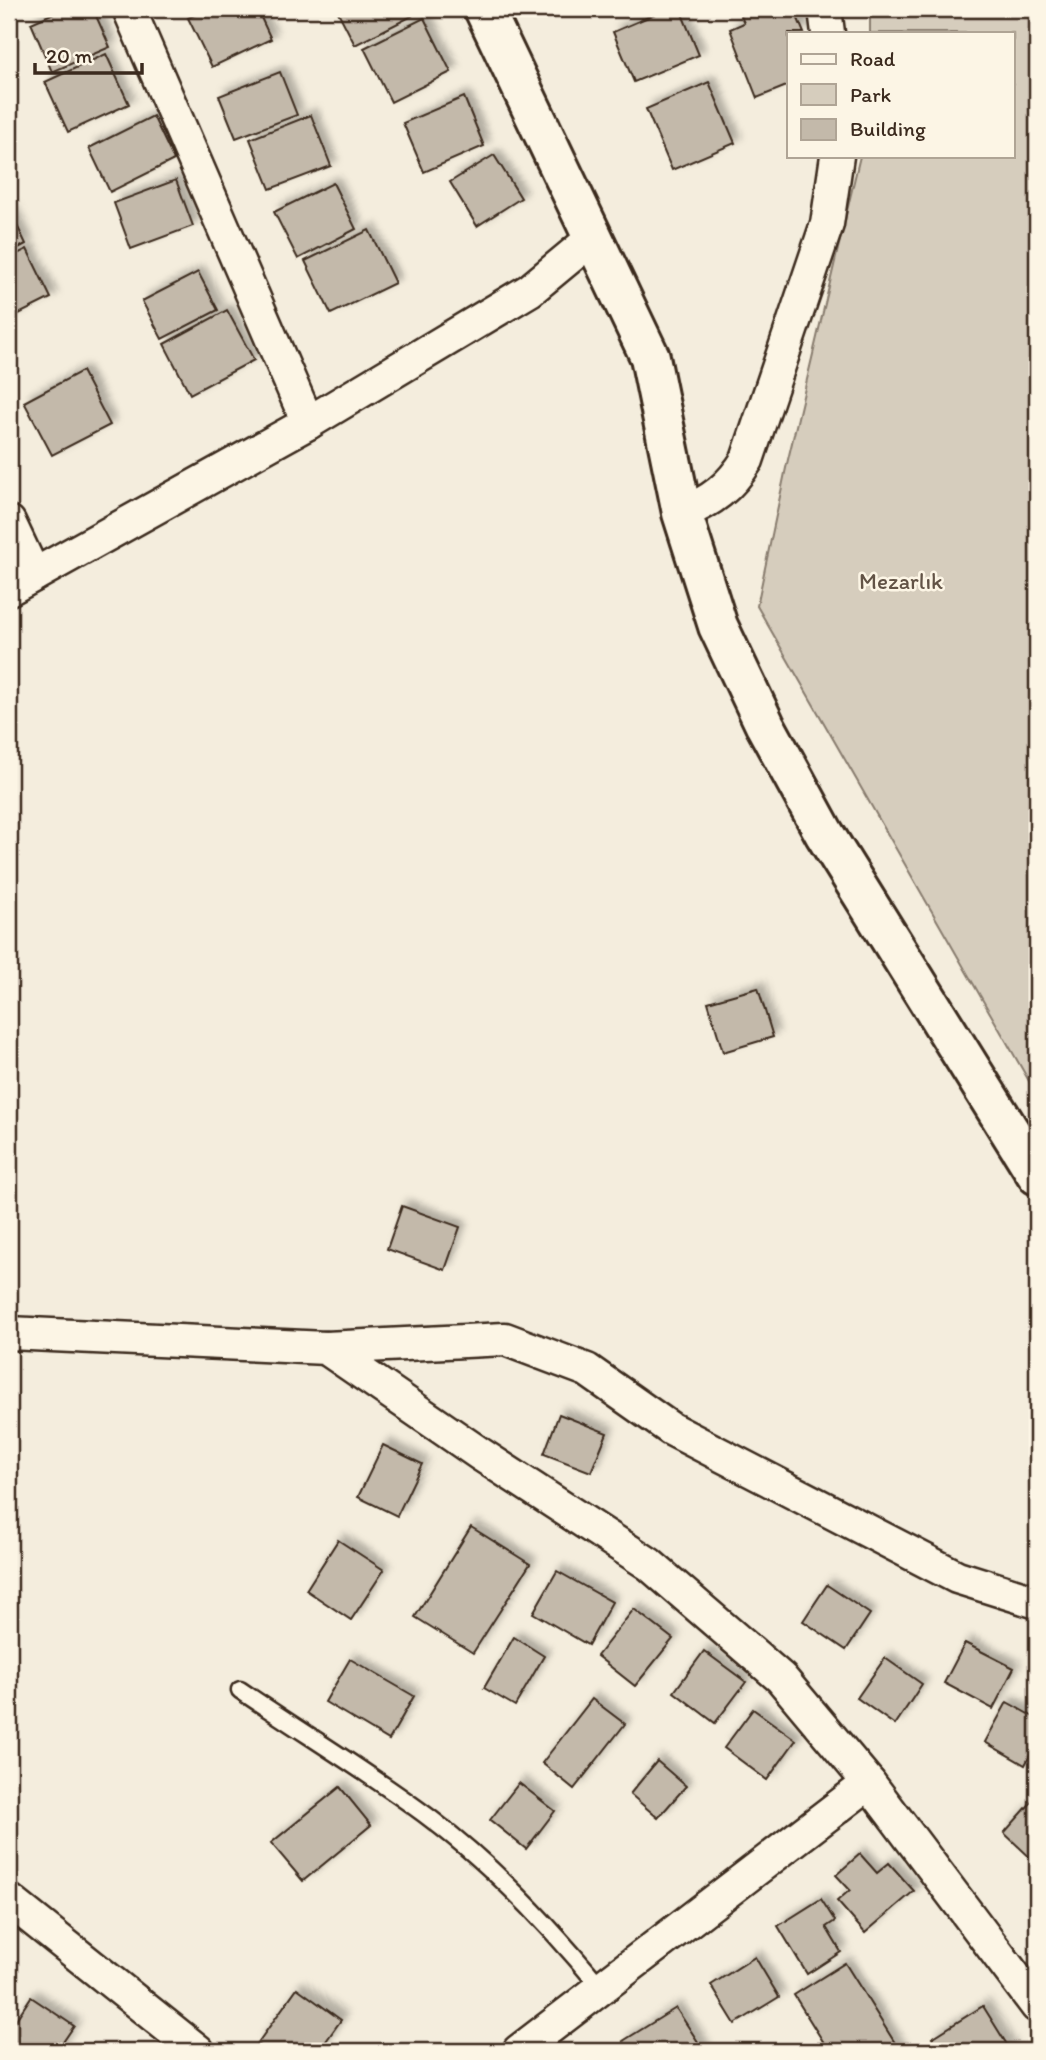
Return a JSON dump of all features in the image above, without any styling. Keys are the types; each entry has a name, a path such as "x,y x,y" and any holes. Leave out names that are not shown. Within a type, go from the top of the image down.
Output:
{"street":[{"path":"129,9 308,424"},
{"path":"484,9 650,357 682,513 718,626 765,726 824,834 1037,1175"},
{"path":"825,9 828,32"},
{"path":"682,513 703,505 732,484 747,460 827,225 836,158"},
{"path":"9,522 21,582 308,424 530,290 594,237"},
{"path":"9,1333 326,1348 505,1339 587,1370 671,1429 957,1577 1037,1602"},
{"path":"326,1348 480,1454 649,1564 781,1678 869,1783 1037,2006"},
{"path":"519,2051 869,1783"},
{"path":"9,1900 198,2051"}],"lane":[{"path":"240,1690 430,1819 530,1907 601,1988"}],"green space":[{"name":"Mezarlık","path":"870,9 1037,9 1037,1095 757,606 786,468 860,158 1014,158 1014,32 870,32"}],"building":[{"path":"63,9 93,9 110,47 52,72 31,23"},
{"path":"207,9 257,9 271,39 212,67 188,18"},
{"path":"344,9 408,9 412,16 355,45 338,12"},
{"path":"667,9 680,9 699,55 634,82 613,32"},
{"path":"738,9 794,9 804,32 787,32 787,86 757,98 730,29 744,23"},
{"path":"424,18 451,72 391,102 364,48"},
{"path":"106,54 129,104 68,132 45,82"},
{"path":"280,72 297,115 236,138 219,96"},
{"path":"709,82 735,143 672,170 646,109"},
{"path":"464,97 484,146 424,172 403,123"},
{"path":"311,115 331,166 270,189 250,139"},
{"path":"153,116 174,160 110,192 89,148"},
{"path":"494,155 521,198 477,226 450,182"},
{"path":"176,180 193,226 131,249 114,203"},
{"path":"333,183 356,229 298,259 274,212"},
{"path":"9,209 26,244 9,253"},
{"path":"369,230 395,283 331,314 305,261"},
{"path":"27,249 51,298 9,319 9,258"},
{"path":"198,272 218,310 162,339 142,301"},
{"path":"227,310 254,360 190,394 164,344"},
{"path":"82,371 110,425 52,455 24,402"},
{"path":"758,988 773,1037 723,1052 708,1002"},
{"path":"402,1206 460,1227 445,1270 387,1249"},
{"path":"559,1414 607,1433 591,1472 544,1454"},
{"path":"383,1445 422,1464 397,1516 358,1497"},
{"path":"471,1527 530,1564 473,1653 415,1617"},
{"path":"338,1540 384,1570 351,1620 306,1590"},
{"path":"557,1571 612,1602 588,1645 533,1613"},
{"path":"827,1585 870,1614 846,1650 803,1621"},
{"path":"634,1609 673,1639 635,1686 597,1656"},
{"path":"514,1637 544,1656 515,1706 484,1688"},
{"path":"965,1643 1014,1668 993,1709 944,1683"},
{"path":"704,1651 746,1682 715,1723 674,1692"},
{"path":"885,1658 922,1684 895,1725 857,1698"},
{"path":"350,1659 414,1696 389,1740 325,1702"},
{"path":"592,1699 625,1724 574,1789 542,1763"},
{"path":"1007,1702 1037,1719 1037,1742 1025,1765 985,1742"},
{"path":"753,1709 796,1740 767,1780 724,1748"},
{"path":"657,1761 686,1786 658,1818 630,1794"},
{"path":"519,1783 555,1811 526,1849 490,1820"},
{"path":"340,1787 371,1825 303,1881 271,1843"},
{"path":"1037,1798 1037,1864 1004,1833"},
{"path":"860,1854 877,1873 889,1863 914,1891 865,1933 837,1901 850,1890 836,1875"},
{"path":"821,1899 835,1921 826,1927 841,1952 807,1974 778,1926"},
{"path":"755,1957 779,1997 735,2024 711,1985"},
{"path":"845,1963 900,2051 829,2051 794,1995"},
{"path":"297,1988 341,2020 319,2051 266,2051 257,2044"},
{"path":"31,1997 74,2026 57,2051 9,2051 9,2030"},
{"path":"983,2006 1011,2051 940,2051 932,2038"},
{"path":"676,2008 704,2051 629,2051 623,2041"}]}
